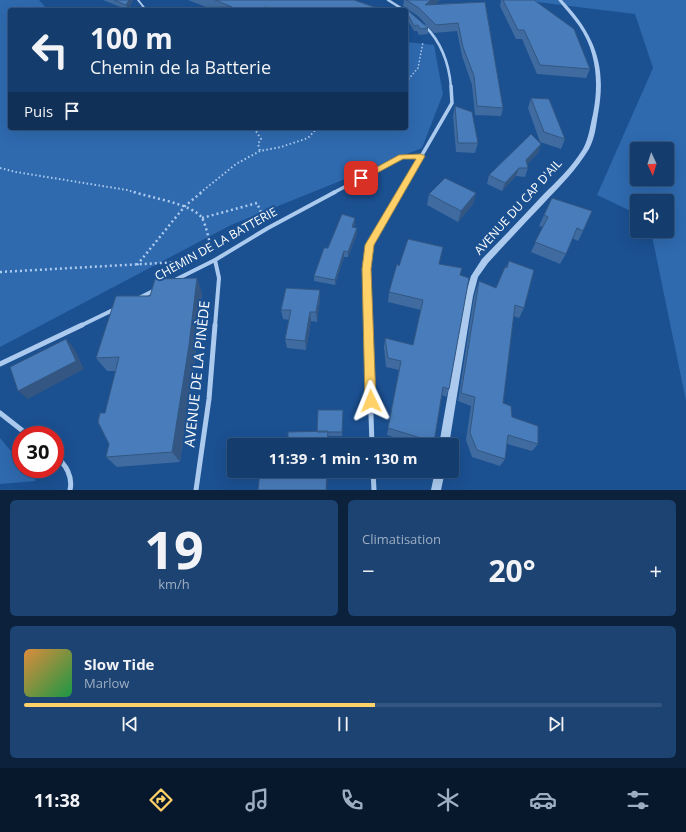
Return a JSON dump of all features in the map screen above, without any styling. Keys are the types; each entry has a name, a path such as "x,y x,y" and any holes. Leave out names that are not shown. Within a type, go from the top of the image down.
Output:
{"street":[{"path":"388,0 401,8"},
{"name":"AVENUE DU CAP D'AIL","path":"445,438 469,296 475,276 485,261 568,172 589,143 598,107 599,78 597,60 590,40 580,22 560,0"},
{"path":"372,438 366,269 370,245 452,103 452,84 444,54 436,37 420,21"},
{"name":"CHEMIN DE LA BATTERIE","path":"172,282 215,260 268,228 402,157 421,156"},
{"name":"AVENUE DE LA PINÈDE","path":"196,490 209,399 219,278 215,260"},
{"name":"CHEMIN DE LA BATTERIE","path":"137,299 158,289"},
{"path":"0,364 122,306"},
{"path":"0,413 17,426"},
{"path":"64,465 72,481 70,490"},
{"path":"373,478 374,490"},
{"path":"436,490 439,478"}],"lane":[{"path":"138,0 144,8"}],"path":[{"path":"408,81 412,78 420,66 422,47"},
{"path":"255,130 261,139 258,144 260,151"},
{"path":"136,265 185,206 236,164 260,151 281,147 308,138 314,130"},
{"path":"0,168 16,172 127,190 150,198 185,206 202,218 215,260"},
{"path":"202,218 257,203"},
{"path":"0,272 183,262"}],"shaded area":[{"path":"0,0 39,0 46,8 8,8 8,130 408,130 408,42 434,45 443,94 422,148 231,225 0,347"},
{"path":"520,0 686,0 686,401 652,238 674,238 674,194 630,194 630,211 597,195 653,68 635,14"},
{"path":"0,438 12,452 12,478 34,478 36,481 0,484"}],"building":[{"path":"114,0 129,0 126,5"},
{"path":"215,0 354,0 377,8 149,8 232,7"},
{"path":"406,0 431,0 425,5 485,2 503,108 477,106 474,76 463,47 458,23 436,25 419,8"},
{"path":"503,0 534,0 574,29 590,69 540,65 524,30 518,30"},
{"path":"408,10 428,28 420,29 418,25 414,26 408,15"},
{"path":"531,98 549,99 565,139 544,132"},
{"path":"455,106 472,112 478,143 458,143"},
{"path":"531,134 541,144 526,160 528,168 519,168 505,183 489,175"},
{"path":"445,178 476,193 461,211 429,194"},
{"path":"552,198 592,211 583,231 577,228 566,254 535,242 548,217 544,215"},
{"path":"342,214 355,218 352,227 357,228 348,252 344,251 335,280 314,276 324,248 328,248"},
{"path":"408,239 443,247 439,264 462,268 460,275 469,278 449,389 443,387 435,438 421,438 388,428 401,361 388,358 385,338 413,345 423,300 389,292 397,264 399,266"},
{"path":"509,261 534,270 524,308 515,305 503,403 511,406 512,417 538,426 538,444 508,435 505,459 477,450 470,433 475,397 461,393 479,281 496,288 505,267 507,268"},
{"path":"197,278 189,345 172,452 106,457 109,444 98,422 100,413 105,413 119,357 96,358 116,296 150,296 155,279"},
{"path":"286,288 320,290 316,312 310,312 305,341 285,339 291,310 281,310"},
{"path":"66,339 76,361 18,391 10,367"},
{"path":"318,410 343,410 342,432 317,432"},
{"path":"328,431 328,438 288,438 288,432"},
{"path":"259,478 327,478 326,490 258,490"}],"route":[{"path":"361,178 402,157 421,156 370,245 366,269 371,401"}]}
